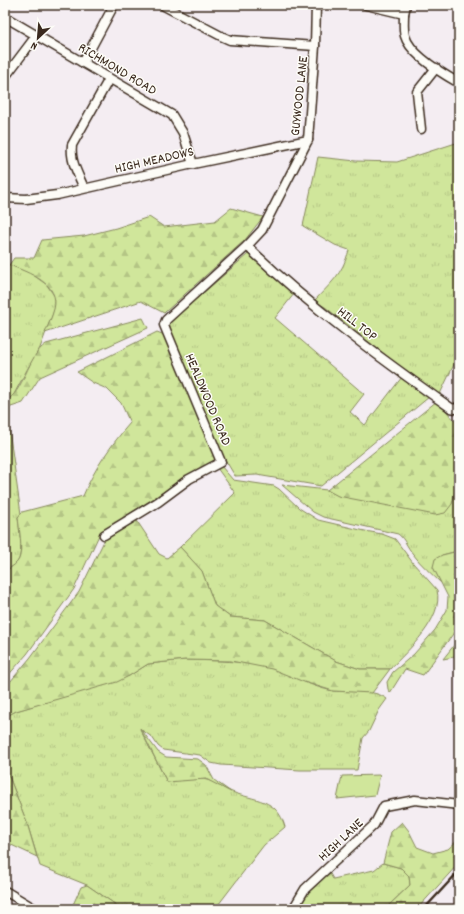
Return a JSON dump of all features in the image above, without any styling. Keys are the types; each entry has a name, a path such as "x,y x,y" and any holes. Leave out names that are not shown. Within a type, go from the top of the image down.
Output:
{"street":[{"path":"83,62 114,5"},
{"path":"162,5 230,40 315,46"},
{"name":"GUYWOOD LANE","path":"247,246 262,230 308,140 315,46 316,5"},
{"path":"366,5 404,14"},
{"path":"406,5 403,26 405,37 410,47 436,68 459,83"},
{"name":"RICHMOND ROAD","path":"5,17 172,116 183,133 193,164"},
{"path":"5,78 36,36"},
{"path":"421,129 417,92 436,68"},
{"path":"84,188 73,163 71,154 72,146 110,79"},
{"name":"HIGH MEADOWS","path":"5,198 26,200 57,195 308,140"},
{"name":"HILL TOP","path":"247,246 302,296 371,350 451,408 456,409 459,406"},
{"name":"HEALDWOOD ROAD","path":"104,535 158,502 189,479 221,462 164,325 166,320 247,246"},
{"name":"HIGH LANE","path":"293,909 305,889 374,825 384,806 416,800 459,805"},
{"path":"5,891 36,909"}],"green space":[{"path":"459,142 459,354 440,394 436,395 325,307 314,301 331,284 343,266 349,250 335,245 303,226 318,157 356,161 397,162"},
{"path":"231,208 263,217 245,240 164,313 141,301 45,333 54,309 55,300 53,293 41,280 25,271 9,265 14,258 34,258 42,240 84,236 116,228 149,217 164,227 215,221"},
{"path":"248,254 294,294 275,318 364,394 350,412 365,425 402,377 429,397 321,486 257,475 235,476 223,456 168,326 172,320"},
{"path":"5,263 29,272 47,285 55,297 55,308 40,348 12,398 5,401"},
{"path":"143,318 148,328 40,377 23,403 5,409 5,401 17,390 34,357 46,344"},
{"path":"157,332 165,335 216,460 100,533 74,589 27,654 5,679 5,571 16,563 20,555 21,544 18,517 22,512 83,496 92,476 116,440 130,423 121,403 107,389 93,383 77,372"},
{"path":"437,401 457,423 459,428 459,492 455,492 452,504 445,513 435,515 338,496 327,490"},
{"path":"6,408 21,514 18,517 21,544 18,561 15,565 5,571 5,409"},
{"path":"221,466 233,480 274,486 299,508 318,520 382,534 395,539 413,563 437,590 438,601 430,623 423,633 390,669 360,669 336,661 265,620 230,617 215,606 202,571 180,547 235,493 217,468"},
{"path":"282,485 327,490 339,496 452,504 455,492 459,492 459,554 454,552 442,555 433,567 442,584 420,562 398,534 323,517 313,512"},
{"path":"135,518 159,554 167,558 180,547 202,571 215,606 230,617 265,620 336,661 360,669 390,669 372,693 333,691 304,682 272,669 231,661 185,660 148,664 117,682 16,711 5,717 5,688 30,658 79,592 105,539"},
{"path":"454,552 459,554 459,585 457,597 457,616 453,634 423,675 405,669 390,693 387,682 393,672 414,654 435,630 447,610 448,597 433,567 435,559 442,555"},
{"path":"459,639 459,656 443,659"},
{"path":"185,660 252,664 273,669 325,689 333,691 375,693 387,699 379,710 369,731 363,738 357,770 300,770 221,765 211,763 200,755 163,750 158,746 152,737 140,729 167,782 199,779 210,781 229,791 257,799 271,806 277,811 285,827 264,845 215,909 122,909 87,885 40,866 27,823 5,766 5,717 16,711 129,676 148,664"},
{"path":"140,728 158,752 166,757 198,759 206,765 214,780 231,792 206,779 167,782"},
{"path":"5,766 27,823 37,857 5,842"},
{"path":"380,775 375,795 337,799 342,776"},
{"path":"402,822 409,831 417,847 433,853 448,849 459,839 459,863 417,909 385,909 410,885 409,876 401,868 383,863 391,832"},
{"path":"383,863 401,868 409,876 410,885 385,909 297,909 309,890 329,872 333,879 374,870"},
{"path":"87,885 122,909 71,909 81,887"}],"railway":[{"path":"424,909 459,871"}]}
